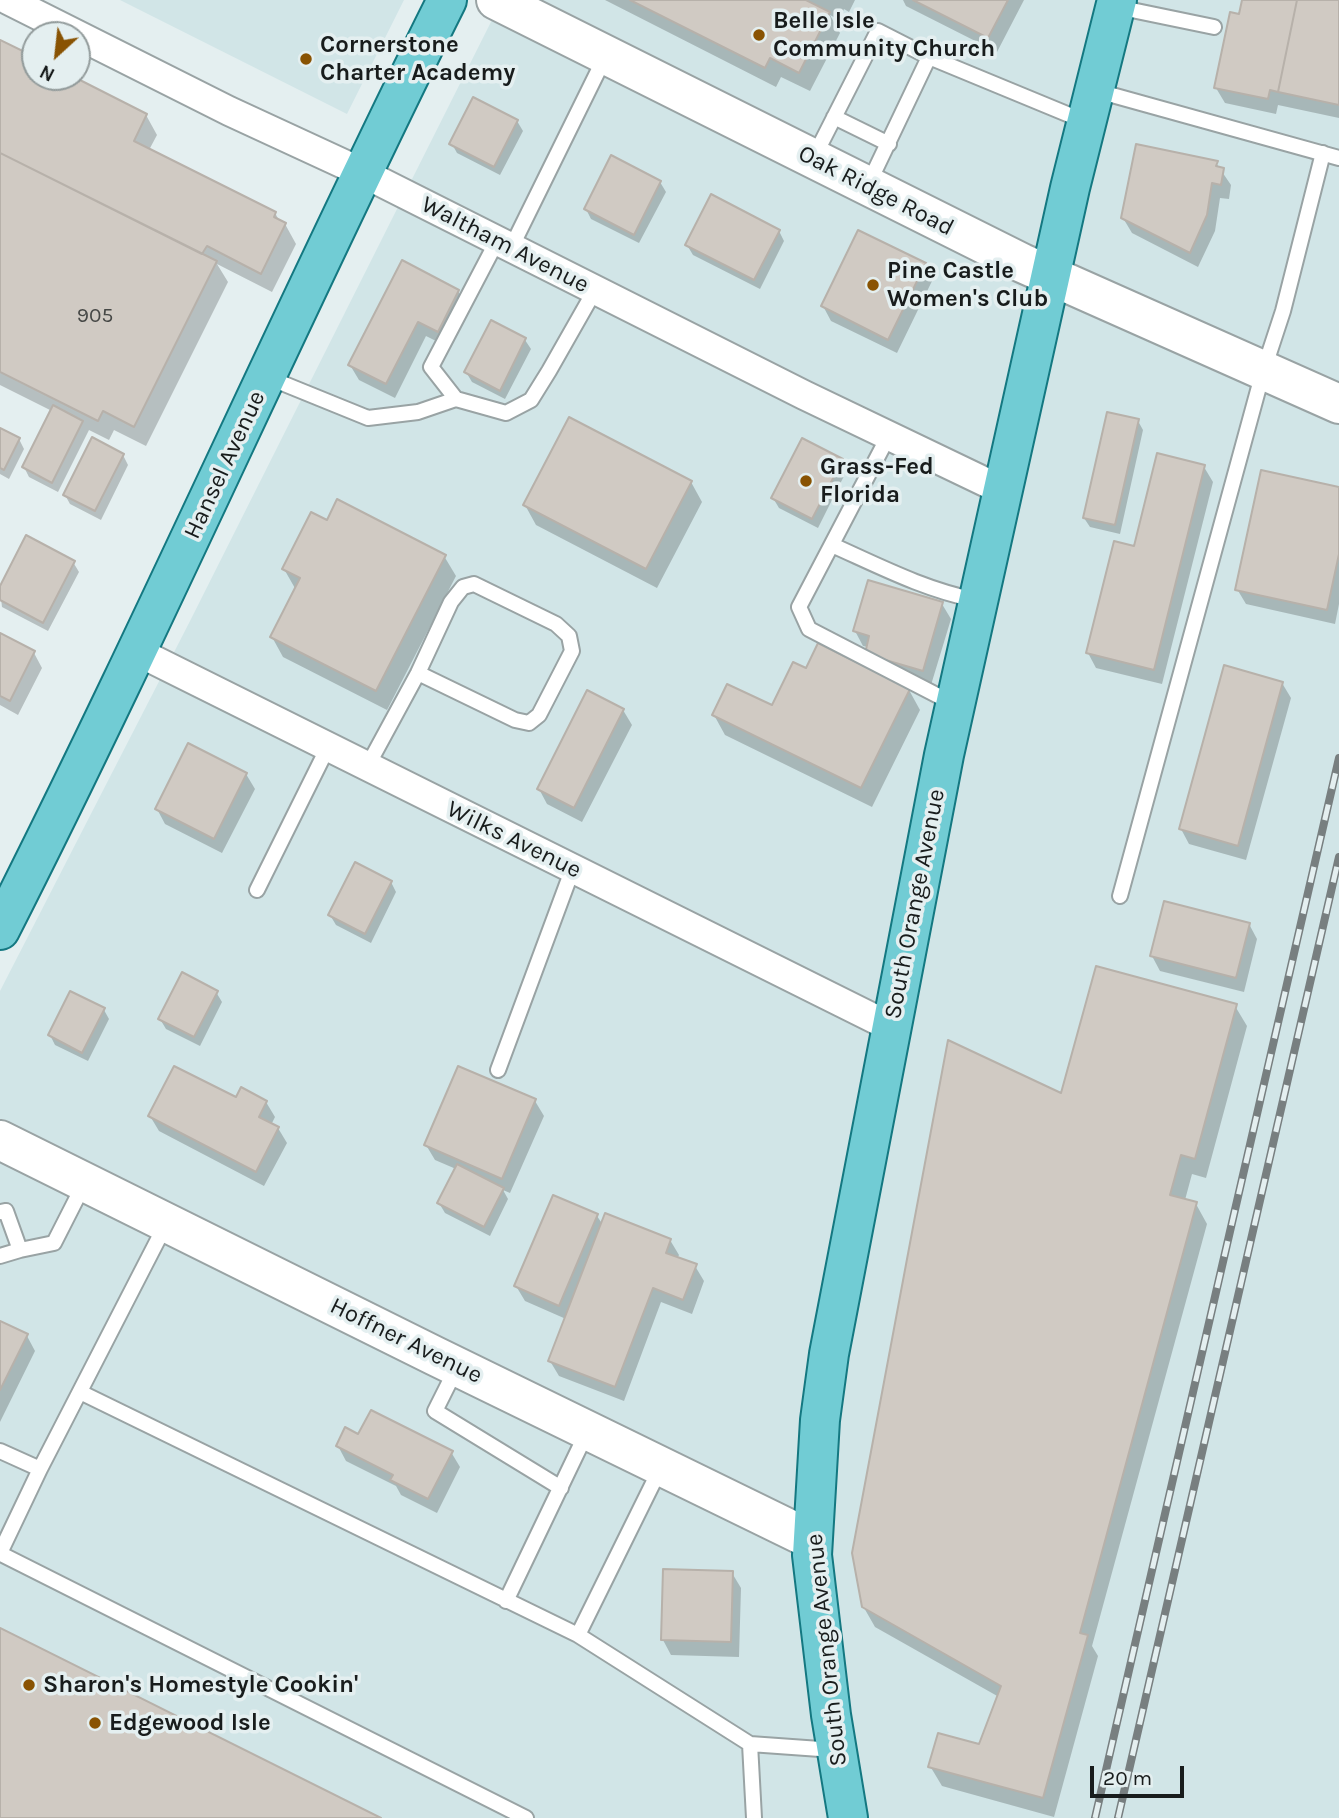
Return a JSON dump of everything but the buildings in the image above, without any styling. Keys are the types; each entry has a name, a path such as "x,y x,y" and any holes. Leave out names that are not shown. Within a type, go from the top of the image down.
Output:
{"main road":[{"name":"Hansel Avenue","path":"0,930 138,652 361,172 447,0"},
{"name":"Oak Ridge Road","path":"496,0 1050,276 1339,404"},
{"name":"South Orange Avenue","path":"848,1818 812,1555 820,1420 829,1354 955,705 1050,276 1116,3"},
{"name":"Hoffner Avenue","path":"0,1140 813,1540"}],"street":[{"name":"Waltham Avenue","path":"8,0 1002,490"},
{"name":"Wilks Avenue","path":"138,652 891,1027"}],"lane":[{"path":"1116,3 1214,27"},
{"path":"813,159 878,31 929,57 1090,106 1339,158"},
{"path":"456,399 431,367 504,244 606,56"},
{"path":"867,186 929,57"},
{"path":"834,117 888,144"},
{"path":"1120,896 1283,311 1323,153"},
{"path":"266,377 368,418 418,412 456,399 506,413 531,400 595,289"},
{"path":"889,435 799,607 809,629 955,705"},
{"path":"832,545 918,584 950,595 978,600"},
{"path":"367,767 418,673 451,602 463,587 474,584 556,624 569,636 572,651 539,715 529,723 515,720 418,673"},
{"path":"257,890 328,747"},
{"path":"498,1070 573,868"},
{"path":"0,1256 54,1244 85,1182"},
{"path":"2,1207 20,1251"},
{"path":"167,1223 40,1469 0,1553 526,1818"},
{"path":"457,1367 435,1411 561,1488"},
{"path":"80,1392 578,1635 750,1745 837,1750"},
{"path":"506,1601 588,1430"},
{"path":"0,1451 40,1469"},
{"path":"578,1635 661,1466"},
{"path":"750,1745 754,1818"}],"shaded area":[{"name":"Cornerstone Charter Academy","path":"120,0 404,0 347,114"},
{"path":"502,0 1339,0 1339,1818 0,1818 0,991 189,623"}],"railway":[{"path":"1095,1818 1339,758"},
{"path":"1118,1818 1339,857"}],"place":[{"name":"Belle Isle Community Church","path":"759,35"},
{"name":"Cornerstone Charter Academy","path":"306,59"},
{"name":"Pine Castle Women's Club","path":"873,285"},
{"name":"Grass-Fed Florida","path":"806,481"},
{"name":"Sharon's Homestyle Cookin'","path":"29,1685"},
{"name":"Edgewood Isle","path":"95,1723"}]}
